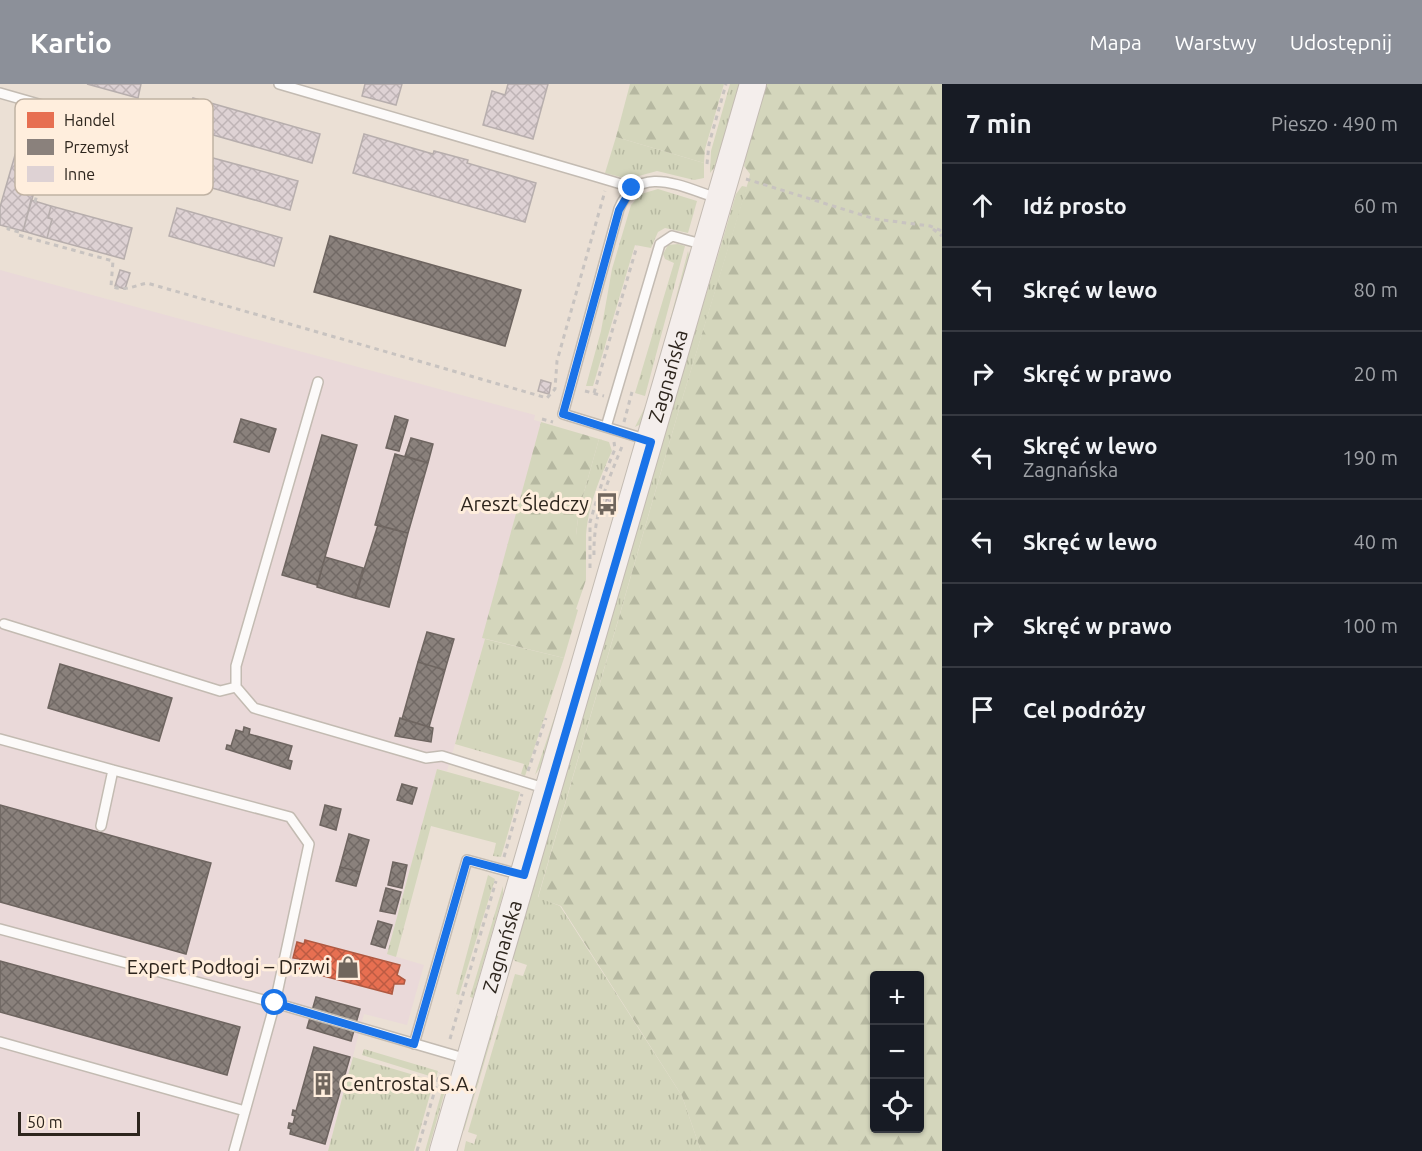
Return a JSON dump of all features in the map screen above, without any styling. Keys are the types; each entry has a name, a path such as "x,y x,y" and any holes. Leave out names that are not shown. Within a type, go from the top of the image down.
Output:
{"street":[{"name":"Zagnańska","path":"444,1151 720,198 717,172 753,84"}],"lane":[{"path":"279,84 608,180 630,190"},
{"path":"0,93 18,99"},
{"path":"651,442 563,414 619,210 630,190 644,183 658,181 720,198"},
{"path":"606,427 660,244 672,236 706,245"},
{"path":"318,382 236,666 236,687 254,708 426,758 442,756 549,789"},
{"path":"4,624 220,691 236,687"},
{"path":"0,739 290,817 309,844 275,1003 234,1151"},
{"path":"101,826 113,770"},
{"path":"414,1044 467,860 524,875"},
{"path":"0,929 275,1003 469,1060"},
{"path":"0,1042 245,1110"}],"path":[{"path":"726,84 709,144 717,172 875,219 930,226 942,231"},
{"path":"9,227 8,229 19,232 18,235 28,235 113,261 111,286 125,291 147,283 550,398 555,389 557,361 608,180"},
{"path":"35,195 35,202"},
{"path":"930,226 942,236"},
{"path":"594,393 637,246"},
{"path":"585,391 608,398"},
{"path":"623,424 632,392"},
{"path":"542,419 554,423"},
{"path":"589,576 589,526 615,449 616,444 610,440"},
{"path":"527,776 548,711"},
{"path":"503,858 522,792"},
{"path":"450,1039 497,879"},
{"path":"417,1151 440,1072"}],"shaded area":[{"path":"0,270 535,415 534,420 541,422 483,637 485,639 455,744 447,771 437,769 387,954 424,965 407,1025 364,1014 328,1151 0,1151"}],"green space":[{"path":"630,84 724,84 705,149 704,163 616,137"},
{"path":"730,84 745,84 716,166 710,173 711,151"},
{"path":"761,84 942,84 942,1151 701,1151 682,1096 561,906 538,898 680,406 750,174 744,166"},
{"path":"616,137 704,163 704,178 694,180 657,171 628,179 605,173"},
{"path":"742,186 747,187 680,406 538,897 560,906 682,1096 701,1151 464,1151 466,1141 474,1144 477,1135 468,1132 515,974 523,976 527,965 515,961 512,957 606,624 736,194"},
{"path":"658,189 697,201 688,233 665,228 658,232 651,248 635,245 593,386 586,386 601,331 612,269 631,205 641,194"},
{"path":"668,245 685,246 645,396 635,393 674,263 665,259 663,254"},
{"path":"688,251 690,259 645,422 635,427 650,397"},
{"path":"541,422 599,439 579,510 576,535 586,535 586,580 564,658 482,638"},
{"path":"599,439 609,442 612,451 592,503 586,535 576,535 579,510"},
{"path":"485,639 564,658 525,776 521,774 524,764 455,744"},
{"path":"577,657 541,766 535,775 573,662"},
{"path":"437,769 520,792 501,857 493,856 496,843 431,826 396,957 387,954"},
{"path":"488,875 495,879 447,1034 459,995 456,994"},
{"path":"503,886 503,894 473,998 470,997"},
{"path":"496,1015 498,1016 464,1131 462,1128"},
{"path":"364,1049 438,1071 436,1078 362,1055"},
{"path":"353,1057 431,1080 433,1084 414,1151 328,1151"},
{"path":"445,1080 445,1091 428,1151 425,1151"}],"building: Handel":[{"name":"Expert Podłogi – Drzwi","path":"305,940 400,965 397,975 405,980 404,984 394,984 392,994 297,969 300,959 293,958 297,942 304,944"}],"building: Przemysł":[{"path":"330,236 521,290 505,346 314,292"},
{"path":"395,416 408,420 399,451 386,448"},
{"path":"241,419 276,429 269,452 234,442"},
{"path":"322,435 357,445 317,585 282,575"},
{"path":"411,438 433,444 428,463 405,456"},
{"path":"395,454 428,463 408,533 375,525"},
{"path":"378,525 408,533 389,607 355,598"},
{"path":"325,557 363,568 355,598 317,587"},
{"path":"427,632 454,639 445,670 418,662"},
{"path":"418,662 445,670 429,727 402,719"},
{"path":"60,664 172,698 159,741 48,708"},
{"path":"400,718 433,728 431,742 395,736"},
{"path":"244,727 250,729 249,734 292,746 288,760 292,761 290,769 226,749 227,745 231,746 236,730 243,732"},
{"path":"402,784 417,788 412,804 397,800"},
{"path":"0,805 211,863 186,954 0,902"},
{"path":"325,805 341,809 336,830 320,825"},
{"path":"349,834 369,840 360,872 340,867"},
{"path":"393,862 407,865 402,888 388,885"},
{"path":"340,867 360,872 356,886 336,881"},
{"path":"386,888 401,892 395,914 380,911"},
{"path":"378,921 392,925 385,948 371,944"},
{"path":"0,961 240,1027 227,1075 0,1012"},
{"path":"316,997 360,1009 351,1041 307,1028"},
{"name":"Centrostal S.A.","path":"314,1047 350,1057 325,1144 290,1134 291,1129 288,1128 289,1123 293,1124 295,1116 292,1115 293,1110 296,1111"}],"building: Inne":[{"path":"87,84 141,84 138,98"},
{"path":"365,84 402,84 396,105 362,96"},
{"path":"508,84 548,84 533,139 483,125 492,91 505,95"},
{"path":"213,104 320,134 312,163 213,135"},
{"path":"364,134 433,154 434,151 468,160 467,163 536,183 525,222 353,173"},
{"path":"15,155 15,195 33,195 23,231 0,225 0,207"},
{"path":"213,158 298,181 290,210 213,188"},
{"path":"31,200 51,206 48,218 52,219 47,238 23,231"},
{"path":"51,206 132,228 124,259 47,238 52,219 48,218"},
{"path":"177,208 282,238 274,266 169,236"},
{"path":"120,270 130,273 125,289 115,286"},
{"path":"541,380 551,383 549,394 538,391"},
{"path":"607,497 612,498 608,511 604,510"}],"place":[{"name":"Areszt Śledczy","path":"607,504"},
{"name":"Expert Podłogi – Drzwi","path":"348,967"},
{"name":"Centrostal S.A.","path":"323,1084"}],"route":[{"path":"275,1003 414,1044 467,860 524,875 651,442 563,414 619,210 626,194 632,188"}]}
